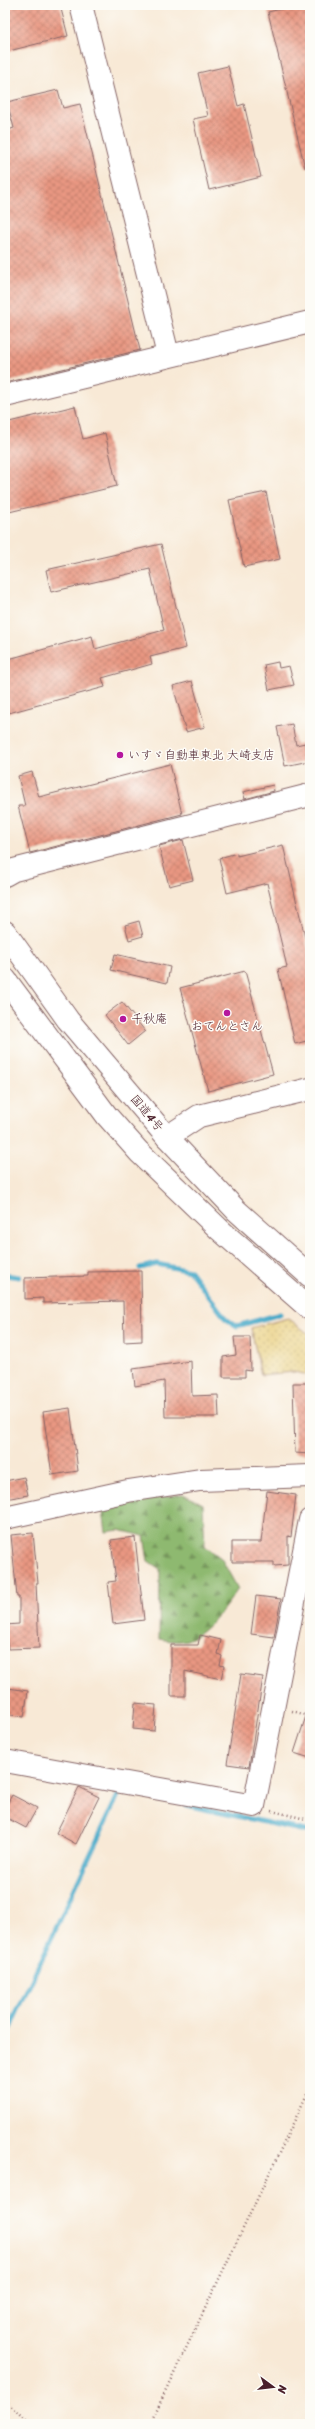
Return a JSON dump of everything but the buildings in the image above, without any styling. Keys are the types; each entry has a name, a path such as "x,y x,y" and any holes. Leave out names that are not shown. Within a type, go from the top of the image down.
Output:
{"main road":[{"path":"81,5 168,355"},
{"path":"5,396 168,355 310,322"},
{"path":"5,875 14,870 310,795"},
{"name":"国道4号","path":"5,932 68,1020 166,1137 236,1210 310,1276"},
{"path":"5,979 107,1116 139,1152 220,1230 310,1309"},
{"path":"166,1137 199,1116 310,1089"},
{"path":"5,1518 128,1490 200,1480 310,1476"},
{"path":"5,1761 254,1806 310,1520"}],"path":[{"path":"254,1806 310,1820"},
{"path":"150,2424 310,2088"},
{"path":"5,2400 30,2424"}],"green space":[{"path":"183,1494 203,1504 205,1546 221,1558 238,1589 214,1621 198,1635 189,1639 176,1641 159,1639 160,1569 148,1561 144,1536 119,1530 106,1532 102,1505"}],"sand":[{"path":"288,1318 310,1335 310,1375 293,1372 261,1375 251,1328"}],"waterway":[{"path":"140,1268 157,1264 190,1271 226,1319 237,1326 280,1314"},
{"path":"5,1275 19,1277"},
{"path":"5,2038 120,1791 123,1791"},
{"path":"186,1805 310,1832"}],"place":[{"name":"いすゞ自動車東北 大崎支店","path":"120,755"},
{"name":"おてんとさん","path":"227,1013"},
{"name":"千秋庵","path":"123,1019"}]}
